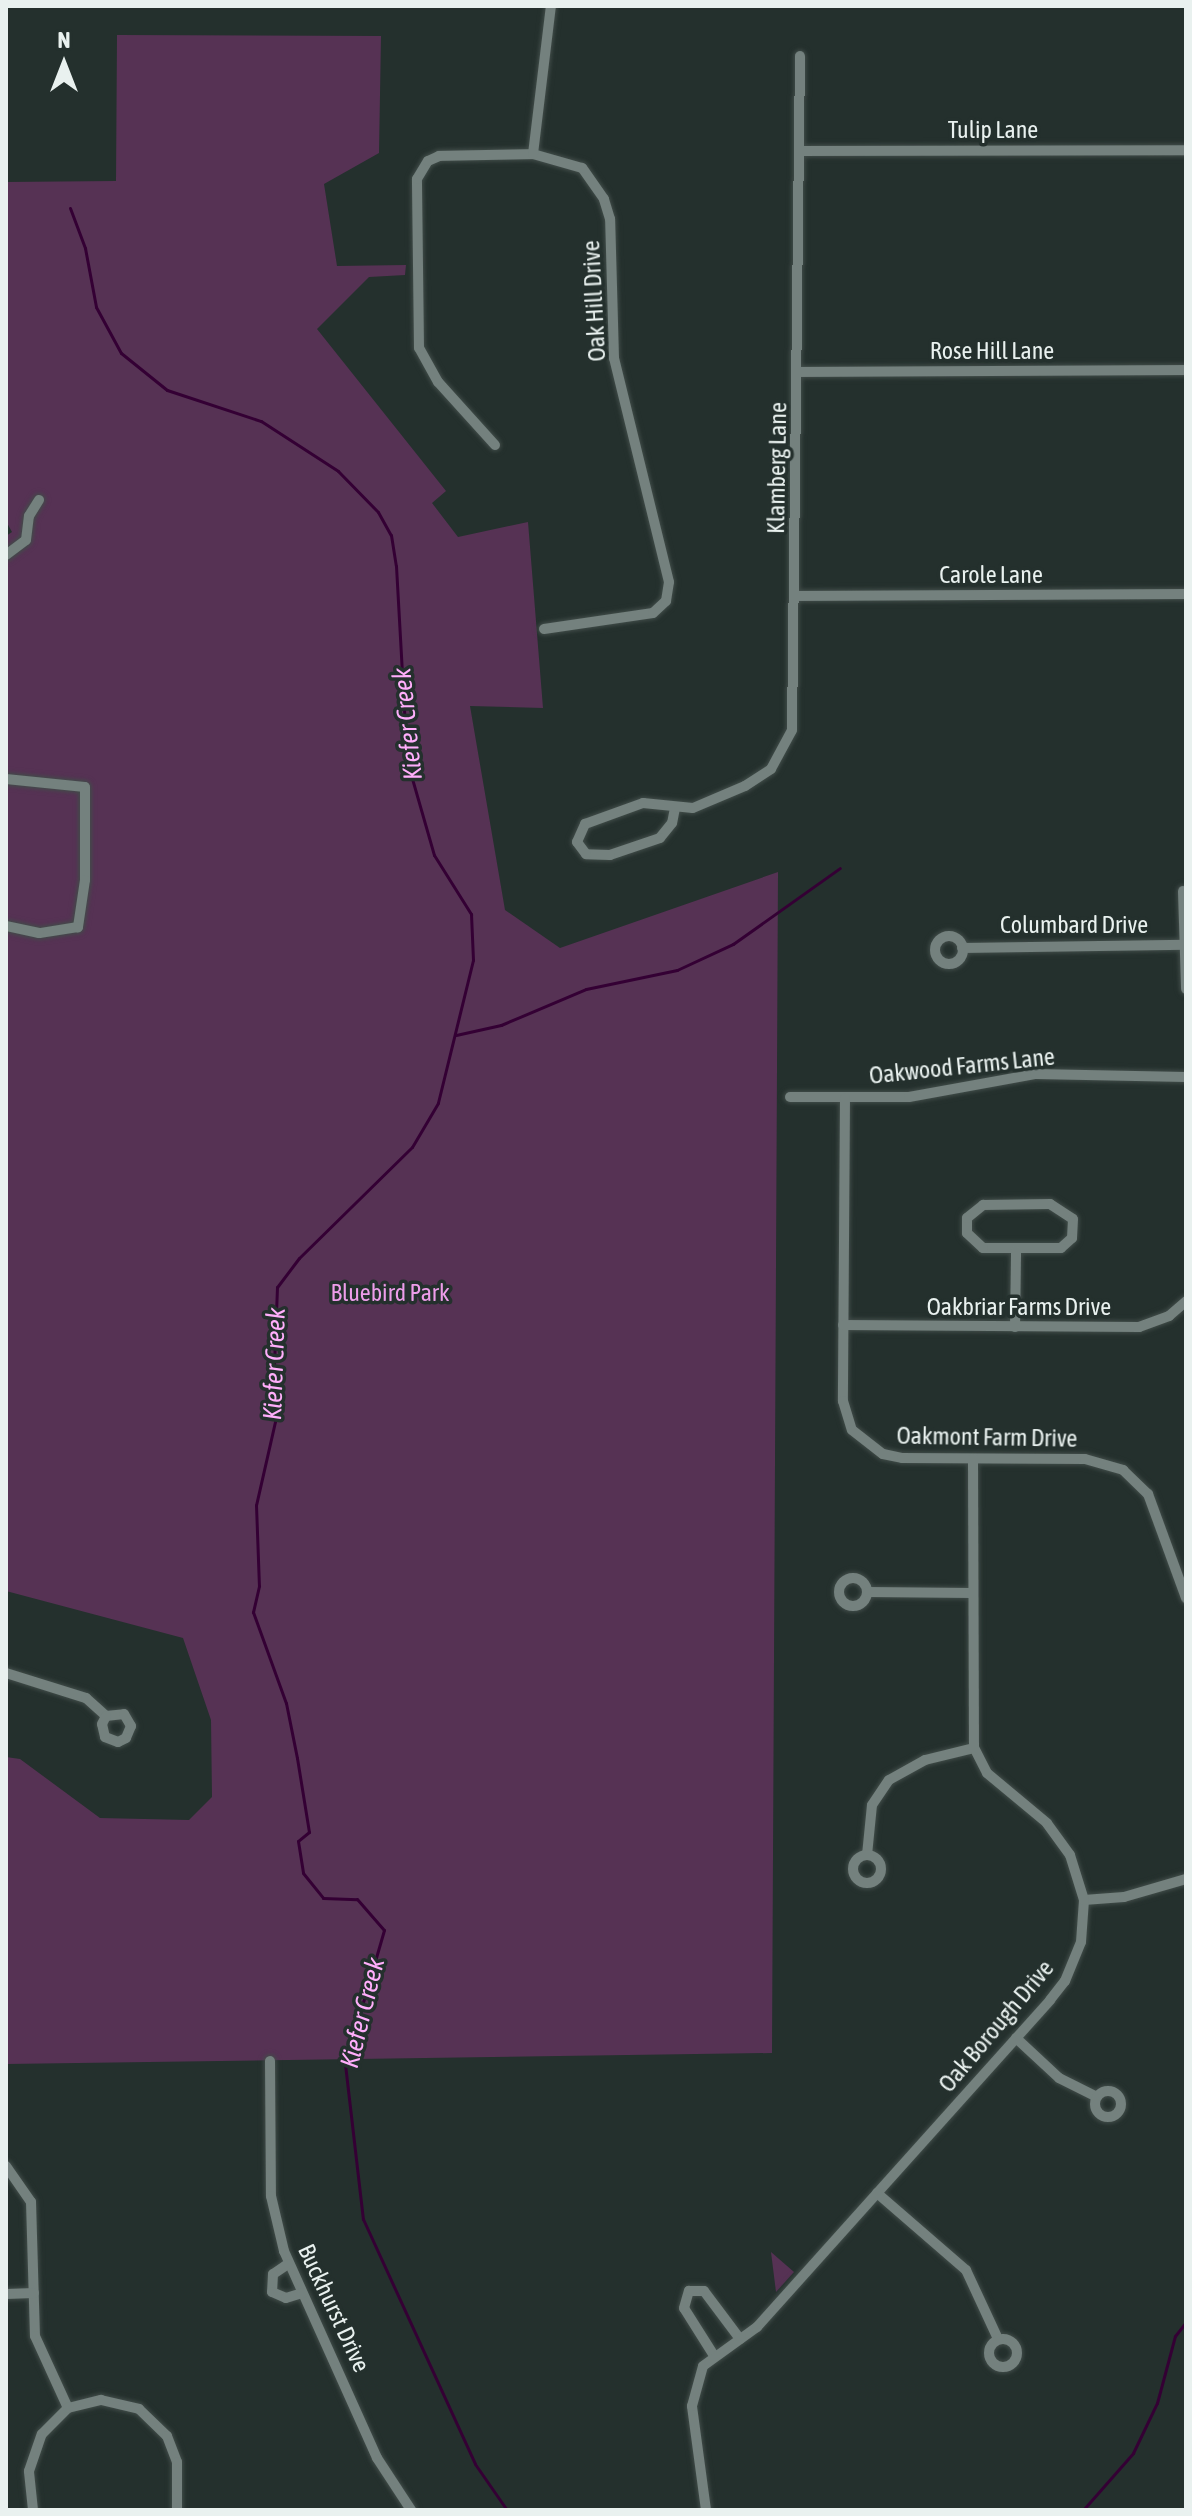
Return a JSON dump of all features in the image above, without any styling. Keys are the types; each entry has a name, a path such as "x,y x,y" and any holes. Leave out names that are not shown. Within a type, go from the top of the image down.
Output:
{"street":[{"path":"533,154 551,6"},
{"name":"Klamberg Lane","path":"675,808 668,831 648,842 601,856 586,854 577,842 585,824 643,803 693,808 745,786 771,769 785,748 794,711 800,56"},
{"name":"Tulip Lane","path":"800,151 1186,150"},
{"name":"Oak Hill Drive","path":"495,445 438,382 419,348 417,179 428,161 439,156 533,154 582,168 604,199 610,219 614,358 669,582 666,601 653,613 544,629"},
{"name":"Rose Hill Lane","path":"798,372 1186,370"},
{"path":"6,555 26,540 29,516 39,500"},
{"name":"Carole Lane","path":"796,596 1186,594"},
{"path":"6,779 41,778 85,787 85,880 78,927 39,933 6,926"},
{"path":"1183,891 1186,989"},
{"name":"Columbard Drive","path":"962,948 1184,945"},
{"name":"Oakwood Farms Lane","path":"790,1097 928,1095 1035,1074 1186,1077"},
{"name":"Oakmont Farm Drive","path":"845,1098 843,1401 852,1430 864,1442 902,1458 1085,1459 1123,1470 1148,1494 1186,1598"},
{"path":"990,1204 1050,1204 1069,1213 1075,1227 1067,1244 1016,1251 976,1245 967,1233 971,1213 990,1204"},
{"path":"1015,1327 1016,1251"},
{"name":"Oakbriar Farms Drive","path":"843,1325 1139,1327 1169,1316 1186,1301"},
{"path":"973,1459 974,1748 987,1773 1059,1839 1084,1900 1124,1897 1186,1879"},
{"path":"868,1592 972,1593"},
{"path":"6,1673 86,1698 106,1716"},
{"path":"115,1712 128,1717 131,1726 126,1738 118,1742 105,1737 102,1724 106,1716 115,1712"},
{"path":"867,1855 872,1805 889,1780 925,1760 974,1748"},
{"name":"Oak Borough Drive","path":"713,2354 757,2327 1016,2038 1074,1962 1084,1900"},
{"path":"1016,2038 1059,2078 1097,2097"},
{"name":"Buckhurst Drive","path":"270,2061 271,2196 288,2264 377,2458 411,2510"},
{"path":"6,2166 31,2202 35,2336 68,2408"},
{"path":"877,2193 966,2270 998,2339"},
{"path":"288,2264 273,2274 272,2292 286,2298 302,2293"},
{"path":"706,2510 693,2393 713,2354 684,2308 689,2291 704,2291 740,2339"},
{"path":"6,2294 34,2293"},
{"path":"33,2510 29,2471 33,2450 50,2424 68,2408 114,2401 150,2417 173,2449 177,2510"}],"green space":[{"name":"Bluebird Park","path":"117,35 381,36 379,153 324,184 337,266 406,265 405,275 369,277 317,329 446,491 432,503 458,537 528,522 543,708 470,706 505,910 560,948 778,872 772,2053 6,2064 6,1757 20,1759 100,1818 189,1820 212,1797 211,1720 183,1638 6,1591 6,536 12,532 6,521 6,182 116,181"},
{"path":"771,2252 794,2272 776,2292"}],"waterway":[{"name":"Kiefer Creek","path":"70,208 85,248 96,307 121,353 167,390 261,421 338,471 378,512 391,535 396,566 407,761 434,855 471,914 473,960 438,1103 412,1147 299,1258 277,1287 274,1364 279,1404 256,1505 259,1586 253,1612 286,1703 297,1758 309,1832 298,1841 303,1873 323,1898 357,1899 384,1930 345,2064 363,2219 475,2464 507,2510"},
{"path":"456,1035 501,1025 586,989 677,970 733,944 840,868"},
{"path":"1083,2510 1133,2453 1157,2403 1175,2336 1186,2322"}]}
